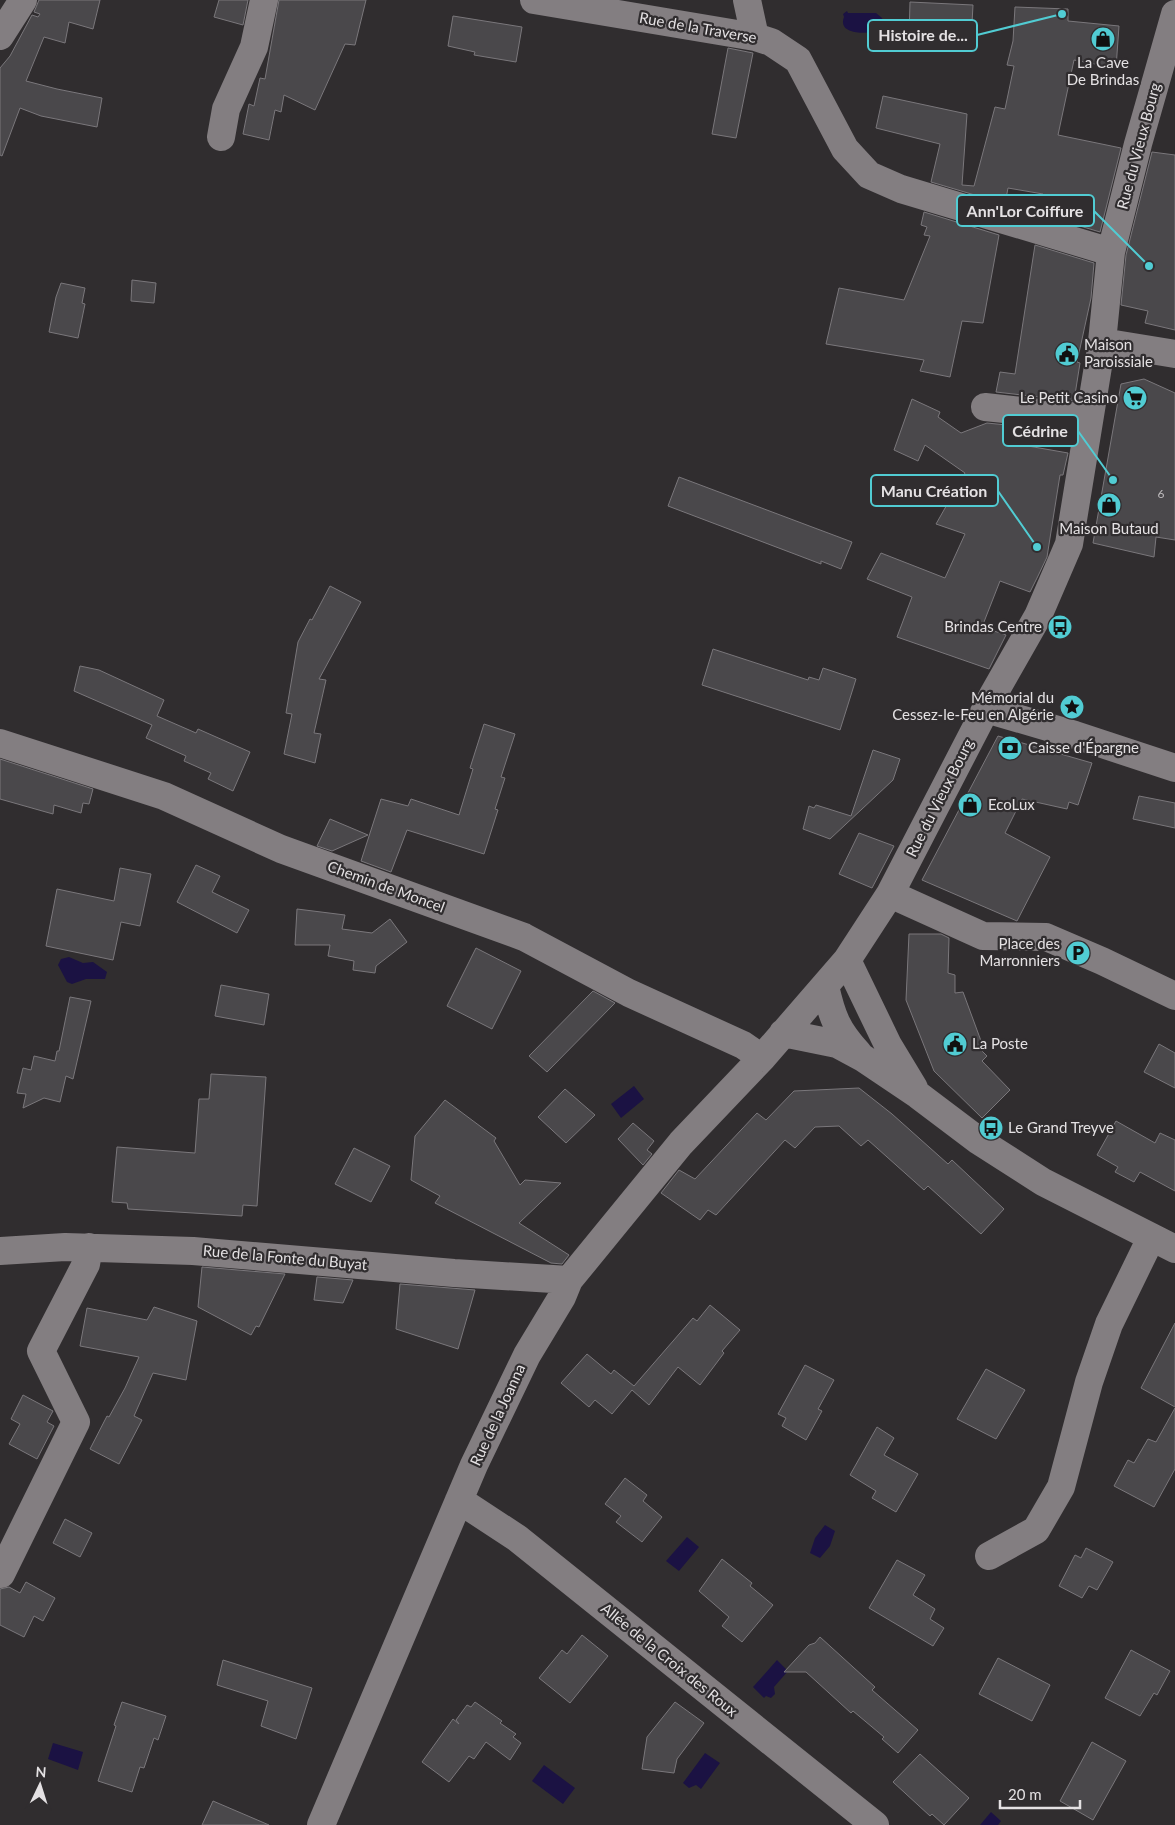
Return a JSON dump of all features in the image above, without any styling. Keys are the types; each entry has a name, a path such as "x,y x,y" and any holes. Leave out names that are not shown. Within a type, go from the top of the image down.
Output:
{"street":[{"path":"0,36 23,0"},
{"path":"221,137 226,109 254,47 264,0"},
{"name":"Rue de la Traverse","path":"534,0 755,37 771,42 798,60 845,149 869,175 901,189 1112,252"},
{"path":"747,0 755,37"},
{"name":"Rue du Vieux Bourg","path":"762,1058 847,960 890,894 986,709 1038,616 1069,544 1102,342 1112,252 1138,144 1170,46 1175,14"},
{"path":"1102,342 1175,354"},
{"path":"985,407 1089,418"},
{"path":"986,709 1078,729 1175,768"},
{"name":"Chemin de Moncel","path":"0,743 164,796 281,849 524,937 628,993 743,1045 762,1058"},
{"path":"890,894 983,936 1046,937 1175,996"},
{"path":"847,960 888,1045 918,1095"},
{"path":"825,986 831,1012 843,1036 864,1058"},
{"path":"783,1034 836,1044 864,1058 918,1095 979,1141 1043,1182 1175,1249"},
{"name":"Rue de la Joanna","path":"321,1825 459,1500 526,1355 562,1297 569,1280 681,1142 762,1058"},
{"path":"989,1556 1036,1530 1061,1487 1089,1382 1109,1324 1151,1238"},
{"name":"Rue de la Fonte du Buyat","path":"0,1252 65,1247 193,1251 454,1273 569,1280"},
{"path":"1,1574 76,1422 41,1351 86,1264 89,1247"},
{"name":"Allée de la Croix des Roux","path":"459,1500 518,1538 875,1825"}],"shaded area":[{"path":"847,11 848,13 876,13 882,18 884,24 879,31 854,32 845,27 843,23 843,14"},
{"path":"69,957 83,963 93,962 107,972 105,979 86,979 72,984 67,982 58,965 61,959"},
{"path":"634,1086 644,1099 621,1118 611,1104"},
{"path":"825,1525 835,1531 830,1546 820,1558 810,1553 815,1538"},
{"path":"687,1537 699,1547 679,1571 666,1561"},
{"path":"777,1660 788,1671 774,1687 775,1694 771,1698 766,1696 764,1698 753,1687"},
{"path":"53,1743 83,1752 78,1770 48,1759"},
{"path":"705,1753 720,1763 701,1789 696,1785 689,1788 683,1783"},
{"path":"544,1765 575,1788 563,1804 532,1781"},
{"path":"991,1812 1001,1821 998,1825 980,1825"}],"building":[{"path":"39,0 100,0 93,29 69,22 65,43 44,37 26,81 102,98 97,127 41,116 20,108 2,156 0,155 0,68 10,56 32,15 38,17 40,14 34,12"},
{"path":"219,0 248,0 243,25 214,17"},
{"path":"279,0 366,0 355,45 345,44 315,110 284,95 281,112 275,110 269,140 243,134 249,104 254,106 260,78 265,79"},
{"path":"910,2 973,5 971,41 909,38"},
{"path":"1015,7 1068,9 1068,21 1119,26 1116,68 1074,60 1058,135 1121,148 1100,232 1040,214 1043,194 1008,188 1005,204 931,182 940,144 876,128 883,96 967,114 962,185 974,186 995,107 1005,109 1014,66 1007,65 1013,41"},
{"path":"453,16 522,27 516,62 474,55 475,52 448,46"},
{"path":"728,48 753,53 736,138 712,134"},
{"path":"1152,152 1175,155 1175,330 1145,323 1148,311 1121,305 1126,255"},
{"path":"924,212 999,235 983,323 962,321 950,377 920,371 924,360 826,344 839,288 904,300 930,236 924,235 927,227 921,225"},
{"path":"1035,245 1094,263 1091,298 1077,362 1080,363 1074,401 996,392 1000,372 1015,374"},
{"path":"132,280 156,283 154,303 131,301"},
{"path":"61,283 85,288 82,303 85,304 78,338 49,332 56,297"},
{"path":"1144,379 1175,393 1175,540 1156,537 1154,557 1093,543 1121,384"},
{"path":"912,399 940,412 938,417 961,433 987,423 1026,427 1028,446 1068,453 1063,475 1060,475 1047,557 1038,576 1030,592 1000,581 982,627 1006,635 989,669 897,637 912,597 867,579 881,553 945,578 965,534 936,524 965,473 925,445 918,461 894,450"},
{"path":"679,477 852,542 841,569 821,561 821,564 668,506"},
{"path":"330,586 361,602 319,679 326,680 314,733 321,734 315,763 284,754 292,714 286,713 298,642"},
{"path":"713,649 808,680 809,677 819,680 823,668 856,679 840,730 702,685"},
{"path":"80,666 99,670 164,700 157,716 196,733 198,729 250,752 233,791 208,779 211,773 184,761 186,756 146,738 152,725 74,691"},
{"path":"484,724 515,734 501,777 505,778 495,809 498,810 484,854 407,830 391,872 361,861 381,799 408,806 411,799 459,815 473,769 470,768"},
{"path":"998,736 1092,763 1078,805 1069,802 1067,809 1022,799 1005,833 1050,857 1017,921 922,880"},
{"path":"873,750 900,759 893,780 830,839 803,829 809,806 814,808 816,805 851,816"},
{"path":"0,759 93,789 89,804 83,803 81,813 54,805 53,814 0,799"},
{"path":"1139,796 1175,803 1175,828 1133,819"},
{"path":"330,819 368,835 332,851 317,846"},
{"path":"859,833 894,846 872,888 839,874"},
{"path":"196,865 220,876 212,892 249,910 237,933 177,902"},
{"path":"120,868 151,874 140,926 121,922 113,960 46,946 57,889 114,901"},
{"path":"297,909 345,915 342,929 372,933 390,919 407,942 376,966 375,973 353,970 354,961 328,956 330,945 295,945"},
{"path":"909,934 941,934 949,938 948,973 955,975 955,993 963,992 984,1049 981,1050 987,1056 982,1061 1010,1090 982,1118 934,1071 906,1000"},
{"path":"476,948 521,971 492,1029 447,1006"},
{"path":"221,985 269,994 264,1025 215,1016"},
{"path":"593,991 615,1003 547,1072 529,1056"},
{"path":"70,997 91,1001 73,1079 66,1076 60,1102 44,1098 23,1108 26,1094 17,1093 23,1068 31,1070 34,1056 55,1061 57,1051 59,1051"},
{"path":"1159,1044 1175,1053 1175,1088 1144,1072"},
{"path":"211,1074 266,1077 257,1206 243,1205 242,1216 128,1209 127,1203 112,1202 117,1147 195,1153 199,1099 209,1099"},
{"path":"859,1088 892,1114 948,1164 952,1160 1004,1209 981,1234 928,1186 924,1190 868,1140 861,1146 839,1126 815,1127 795,1148 785,1140 716,1215 708,1210 700,1220 661,1193 679,1170 695,1179 757,1113 766,1120 794,1091"},
{"path":"565,1089 595,1115 566,1143 538,1117"},
{"path":"445,1100 496,1138 494,1141 520,1185 525,1180 561,1183 519,1223 569,1255 562,1264 551,1263 435,1203 440,1196 411,1180 415,1136"},
{"path":"1116,1121 1155,1143 1160,1133 1175,1140 1175,1191 1140,1172 1134,1182 1115,1172 1118,1167 1097,1155"},
{"path":"633,1123 654,1141 647,1150 652,1154 643,1165 618,1139"},
{"path":"354,1148 390,1166 371,1202 335,1184"},
{"path":"202,1267 285,1274 259,1327 256,1326 251,1335 198,1307"},
{"path":"317,1277 353,1280 343,1303 314,1300"},
{"path":"400,1284 475,1290 458,1349 396,1329"},
{"path":"710,1305 740,1330 722,1351 724,1353 700,1385 678,1367 649,1405 632,1390 612,1414 595,1400 589,1407 561,1383 587,1354 611,1374 614,1370 634,1386 693,1318 697,1321"},
{"path":"154,1307 197,1321 186,1380 153,1373 134,1416 142,1420 119,1464 90,1449 107,1416 109,1417 125,1388 139,1357 80,1346 87,1308 147,1320"},
{"path":"1175,1323 1175,1407 1141,1388"},
{"path":"805,1365 834,1380 818,1409 822,1411 806,1440 782,1426 786,1418 778,1414"},
{"path":"986,1369 1025,1390 996,1439 957,1419"},
{"path":"23,1395 53,1411 47,1422 54,1426 37,1459 9,1444 20,1424 11,1419"},
{"path":"1175,1408 1175,1469 1154,1507 1114,1486 1128,1460 1134,1463 1148,1439 1156,1442"},
{"path":"877,1427 894,1438 884,1455 918,1474 896,1512 872,1498 876,1491 850,1475"},
{"path":"625,1478 647,1495 643,1501 662,1517 642,1542 616,1522 621,1516 605,1504"},
{"path":"65,1519 92,1533 80,1557 53,1543"},
{"path":"1086,1548 1113,1562 1097,1590 1089,1586 1082,1598 1059,1586 1075,1555 1081,1558"},
{"path":"722,1559 752,1583 750,1586 773,1605 742,1642 722,1626 729,1617 699,1591"},
{"path":"897,1560 925,1575 913,1595 935,1609 930,1619 944,1628 933,1646 869,1608"},
{"path":"26,1582 55,1598 43,1621 34,1616 24,1637 0,1625 0,1589 9,1587 20,1593"},
{"path":"582,1635 608,1656 570,1703 539,1678 562,1650 567,1654"},
{"path":"820,1637 875,1687 872,1690 918,1730 898,1753 882,1739 884,1737 853,1711 851,1713 806,1672 784,1672 809,1645 815,1643"},
{"path":"1131,1650 1170,1671 1157,1695 1154,1693 1140,1716 1105,1698"},
{"path":"998,1658 1050,1685 1032,1721 979,1694"},
{"path":"223,1660 312,1688 296,1739 261,1726 268,1701 217,1685"},
{"path":"122,1702 166,1716 158,1740 154,1738 144,1768 140,1767 132,1792 98,1781"},
{"path":"475,1702 502,1721 500,1723 516,1734 513,1737 521,1743 510,1760 486,1742 474,1759 469,1756 449,1782 422,1762 453,1719 459,1724 456,1720 467,1705 471,1707"},
{"path":"675,1702 704,1723 677,1759 674,1773 642,1769 647,1737"},
{"path":"1092,1742 1126,1761 1093,1820 1060,1801"},
{"path":"920,1754 969,1798 944,1825 932,1814 930,1816 893,1782"},
{"path":"213,1801 269,1825 202,1825"}],"place":[{"name":"Histoire de...","path":"1062,14"},
{"name":"La Cave De Brindas","path":"1103,39"},
{"name":"Ann'Lor Coiffure","path":"1149,266"},
{"name":"Maison Paroissiale","path":"1067,354"},
{"name":"Le Petit Casino","path":"1135,398"},
{"name":"Cédrine","path":"1113,480"},
{"name":"Maison Butaud","path":"1109,505"},
{"name":"Manu Création","path":"1037,547"},
{"name":"Brindas Centre","path":"1060,627"},
{"name":"Mémorial du Cessez-le-Feu en Algérie","path":"1072,707"},
{"name":"Caisse d'Épargne","path":"1010,748"},
{"name":"EcoLux","path":"970,805"},
{"name":"Place des Marronniers","path":"1078,953"},
{"name":"La Poste","path":"955,1044"},
{"name":"Le Grand Treyve","path":"991,1128"}]}
